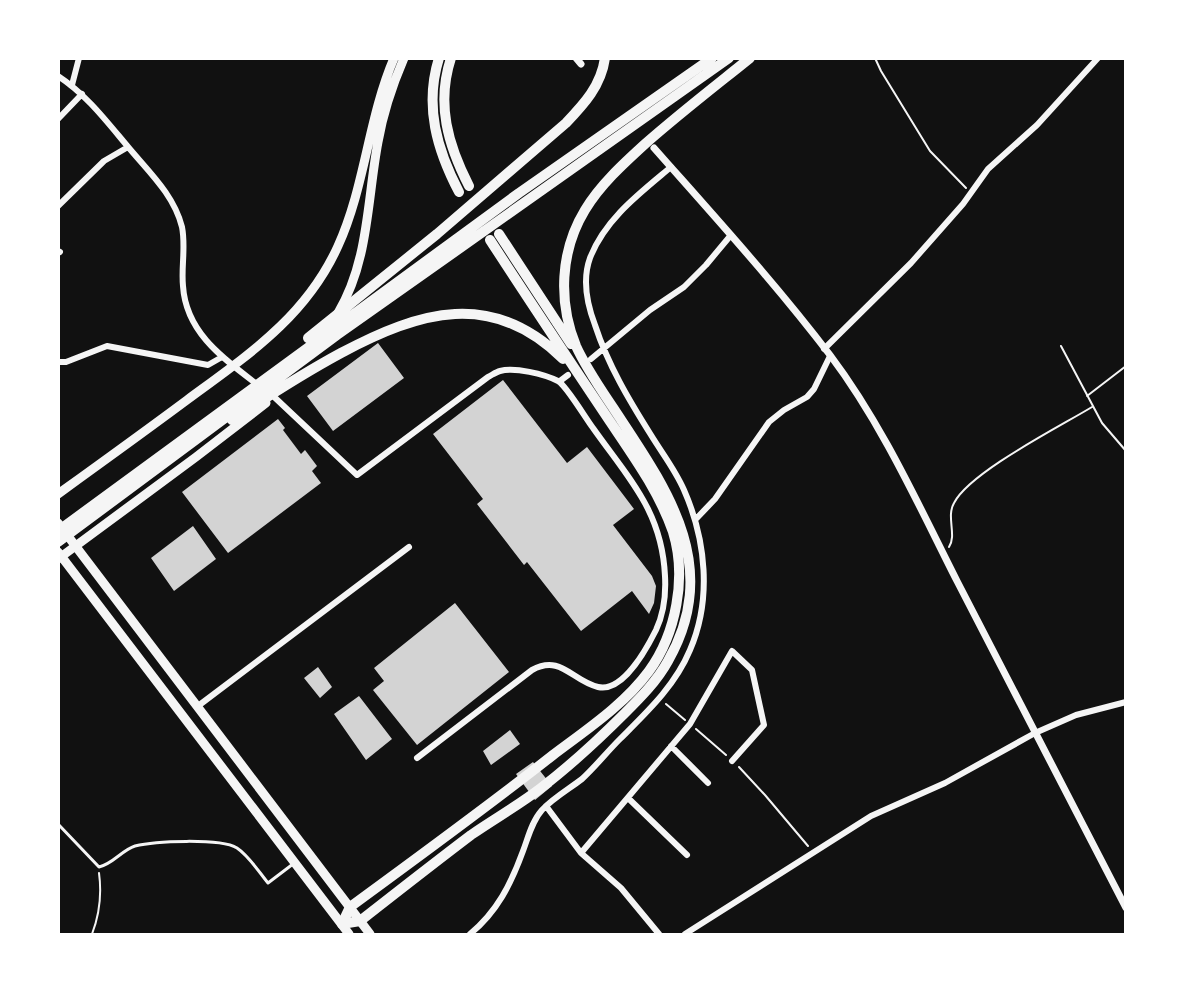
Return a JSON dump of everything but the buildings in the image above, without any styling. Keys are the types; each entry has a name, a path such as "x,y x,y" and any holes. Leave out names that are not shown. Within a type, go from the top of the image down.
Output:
{"highway":[{"path":"439,58 432,99 435,135 441,154 464,189 444,115 445,84 451,58"},
{"path":"383,291 566,123 596,88 603,71 605,58"},
{"path":"58,531 383,291 712,58"},
{"path":"59,551 186,446 383,291 729,58"},
{"path":"342,924 350,907 471,819 618,703 648,672 659,655 674,615 677,596 678,556 674,534 652,487 581,369 566,304 565,264 576,226 597,194 622,166 662,129 750,58"},
{"path":"342,924 360,921 473,834 539,789 586,752 657,678 678,639 686,618 689,597 689,565 684,533 662,482 581,369 494,237"},
{"path":"59,551 207,436 263,399 326,361 392,328 418,318 467,313 491,316 513,324 536,337 581,369"}],"main road":[{"path":"58,494 276,332 297,312 314,290 328,268 349,221 378,105 394,58"},
{"path":"349,934 59,551 76,546 196,457 273,396 295,373 327,331 350,290 362,248 377,143 386,108 404,58"},
{"path":"58,523 370,934"}],"street":[{"path":"72,85 79,58"},
{"path":"824,349 911,263 971,193 988,169 1037,125 1098,58"},
{"path":"58,76 82,94 165,191 176,210 182,228 183,287 196,329 209,346 273,396 357,475 500,370 520,369 560,381 652,513 663,549 665,601 656,629 636,662 618,682 609,687 598,687 557,666 541,665 417,758"},
{"path":"58,119 82,94"},
{"path":"60,203 104,161 128,147"},
{"path":"654,148 784,296 830,356 886,444 1125,908"},
{"path":"470,934 496,909 512,882 536,818 546,806 583,777 659,699 679,672 691,648 701,615 704,554 684,488 631,404 603,349 588,308 586,281 589,261 598,239 612,220 670,167"},
{"path":"560,381 581,369 650,310 684,287 731,235"},
{"path":"58,362 66,362 107,346 208,365 222,357"},
{"path":"695,520 715,500 770,422 784,410 807,397 814,389 830,356"},
{"path":"198,705 410,547"},
{"path":"581,853 690,724 732,651 752,670 764,725 732,760"},
{"path":"686,934 871,816 945,783 1035,733 1076,715 1125,702"},
{"path":"671,746 708,783"},
{"path":"628,798 687,855"},
{"path":"546,806 581,853 621,888 659,934"}],"lane":[{"path":"58,824 99,867 108,865 133,847 193,841 230,845 239,849 268,883 295,863"}],"path":[{"path":"875,58 930,152 971,193"},
{"path":"1061,346 1092,407 1125,451"},
{"path":"1087,396 1125,366"},
{"path":"944,554 952,543 950,511 965,487 987,470 1092,407"},
{"path":"659,699 732,760 814,853"},
{"path":"92,934 100,911 99,867"}]}
